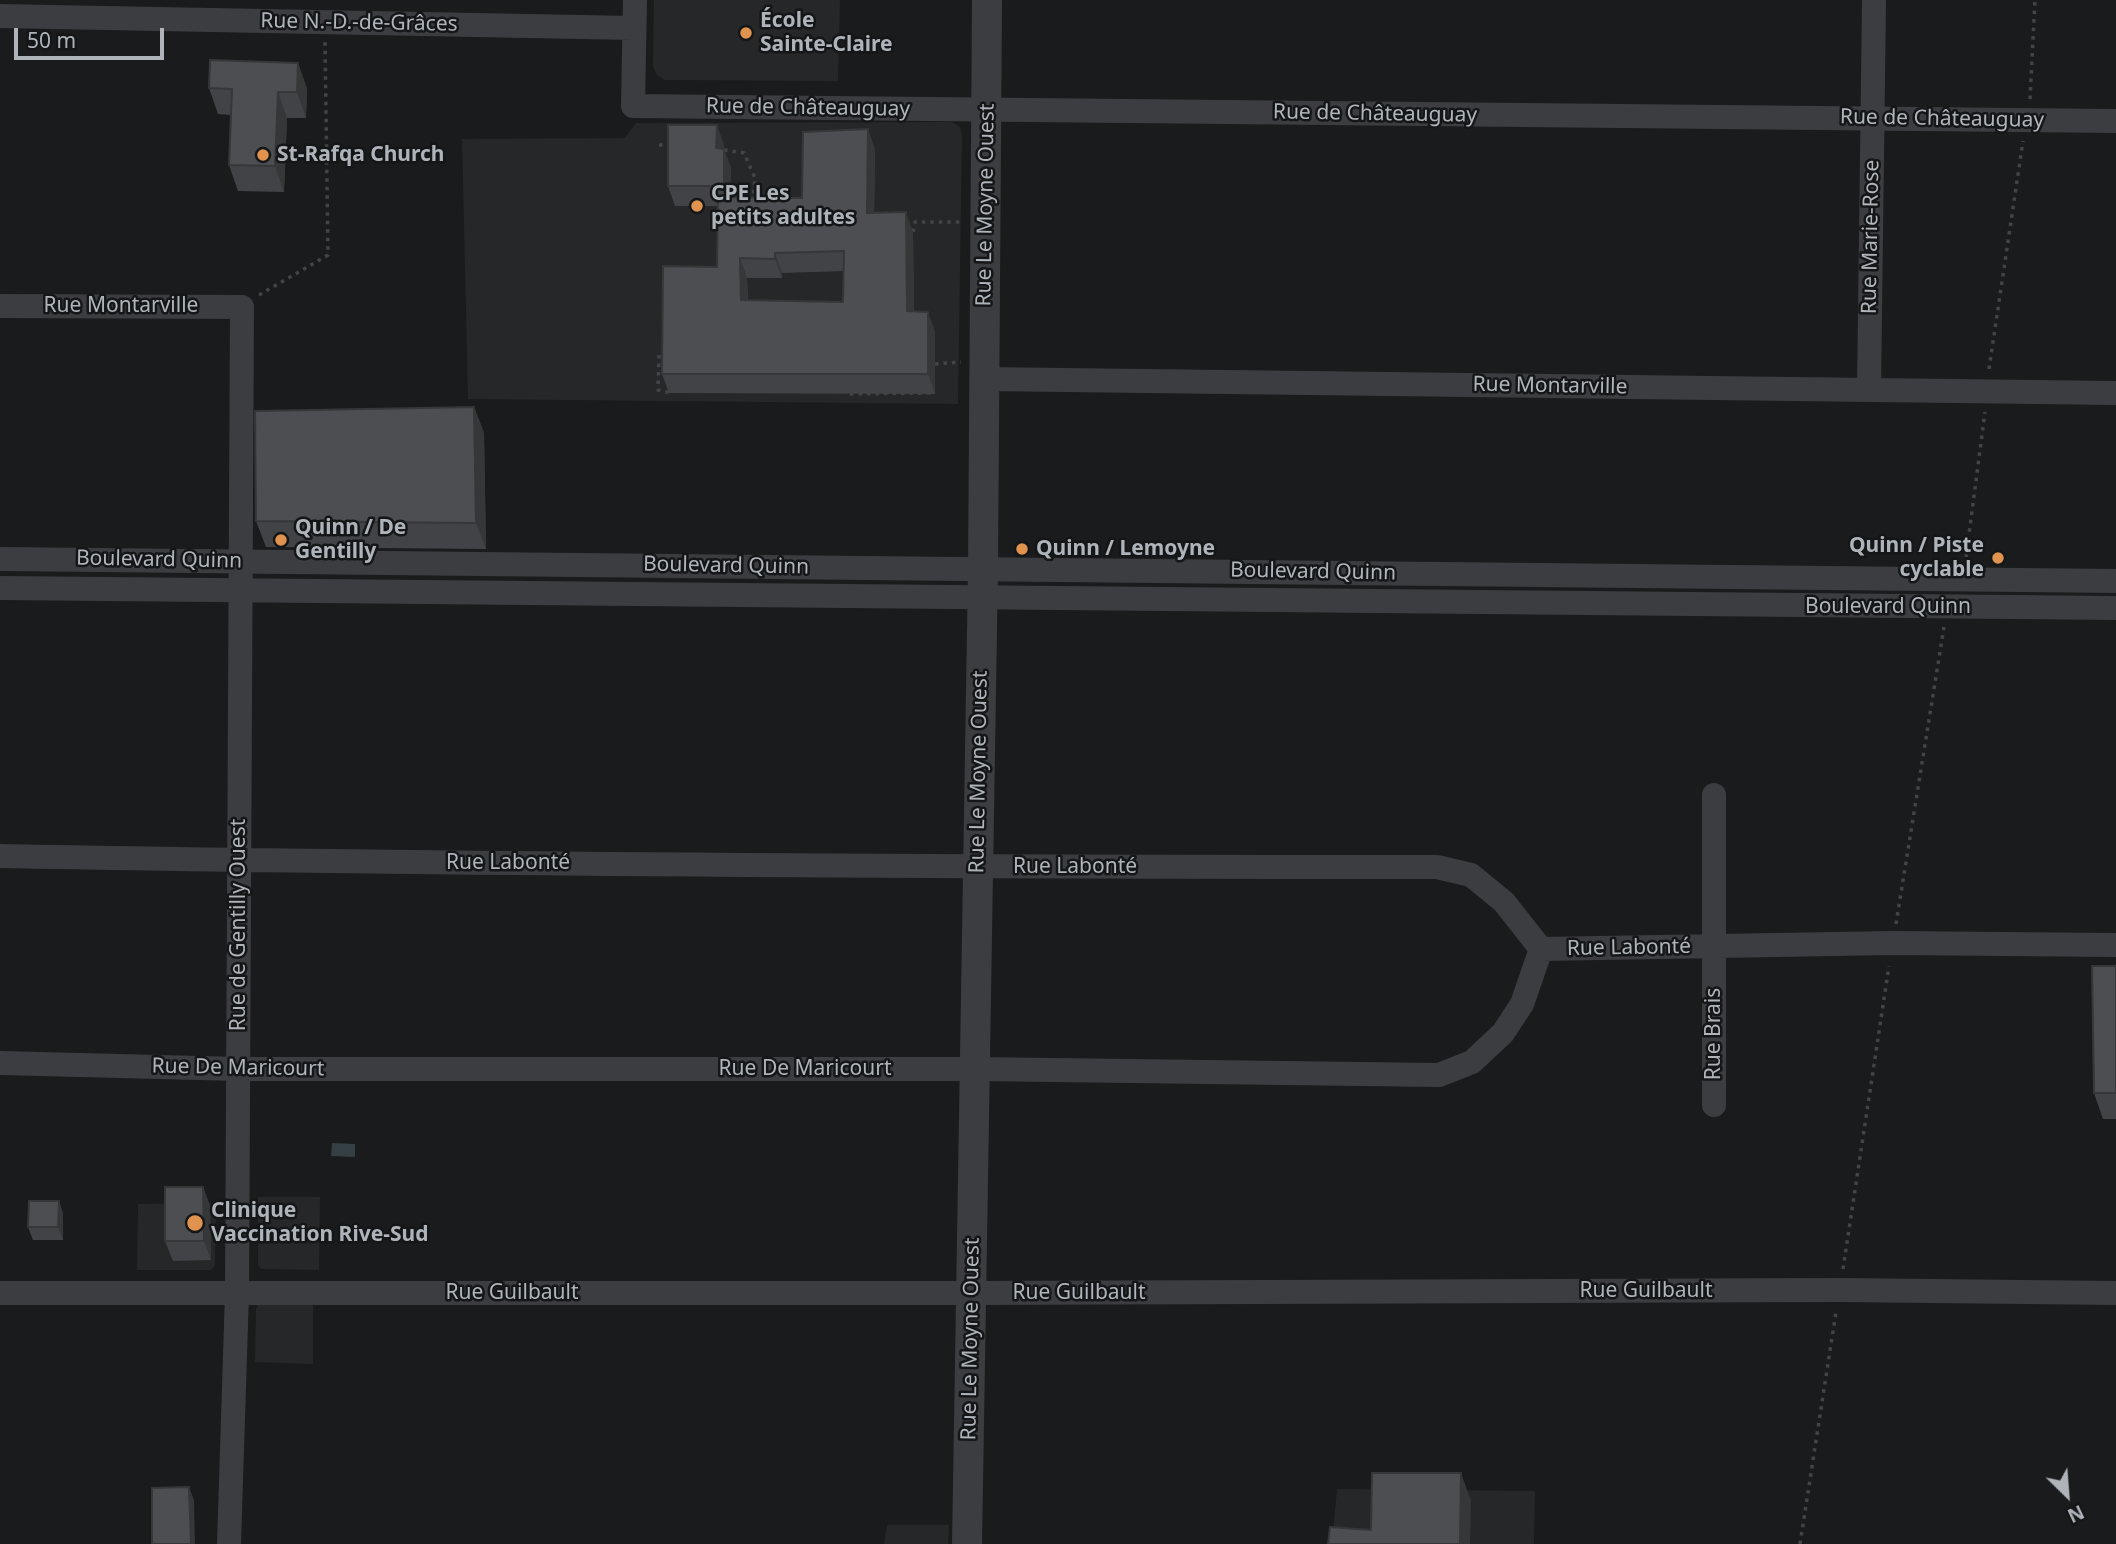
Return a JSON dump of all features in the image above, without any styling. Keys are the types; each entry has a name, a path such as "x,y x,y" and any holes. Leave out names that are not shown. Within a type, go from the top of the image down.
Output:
{"street":[{"path":"634,28 635,0"},
{"name":"Rue Le Moyne Ouest","path":"967,1544 983,584 987,0"},
{"name":"Rue Marie-Rose","path":"1869,390 1874,0"},
{"name":"Rue N.-D.-de-Grâces","path":"0,16 634,28"},
{"name":"Rue de Châteauguay","path":"634,28 633,106 2116,121"},
{"name":"Rue Montarville","path":"0,306 242,307"},
{"name":"Rue de Gentilly Ouest","path":"229,1544 237,1293 242,307"},
{"name":"Rue Montarville","path":"984,379 2116,393"},
{"name":"Boulevard Quinn","path":"0,559 240,561 983,584 1451,603 2116,608"},
{"path":"1451,574 1451,603"},
{"name":"Boulevard Quinn","path":"0,588 239,590 983,584 1451,574 2116,581"},
{"name":"Rue Brais","path":"1714,795 1714,1105"},
{"name":"Rue Labonté","path":"0,856 238,861 977,867 1437,867 1471,875 1504,902 1541,949 1893,943 2116,945"},
{"name":"Rue De Maricourt","path":"0,1063 239,1069 975,1069 1439,1075 1472,1062 1503,1033 1522,1004 1541,949"},
{"name":"Rue Guilbault","path":"0,1293 1826,1290 2116,1293"}],"path":[{"path":"2030,99 2035,0"},
{"path":"242,307 328,256 324,22"},
{"path":"1987,379 2024,137"},
{"path":"659,145 675,145"},
{"path":"724,150 744,153 755,178 752,205"},
{"path":"913,232 915,222 986,222"},
{"path":"659,355 658,390 682,394"},
{"path":"935,362 935,373"},
{"path":"842,394 935,394 935,383"},
{"path":"1966,558 1986,405"},
{"path":"1894,933 1946,615"},
{"path":"1841,1280 1890,963"},
{"path":"1800,1544 1836,1313"}],"shaded area":[{"name":"École Sainte-Claire","path":"654,0 840,0 838,81 665,80 657,75 653,66"},
{"path":"952,122 960,127 962,136 958,404 468,399 462,139 625,138 636,123"},
{"path":"332,1143 355,1144 355,1157 331,1156"},
{"path":"258,1197 320,1197 319,1270 261,1269 258,1265"},
{"path":"216,1203 215,1266 211,1270 137,1270 138,1204"},
{"path":"313,1301 313,1364 255,1362 256,1309 259,1302"},
{"path":"1337,1489 1535,1491 1534,1544 1332,1544"},
{"path":"887,1525 949,1525 948,1544 884,1544"}],"building":[{"path":"210,60 298,63 297,92 278,92 275,166 229,165 232,89 209,88"},
{"path":"668,125 717,125 716,148 724,149 724,186 668,186"},
{"path":"868,129 867,213 906,212 907,311 928,312 928,374 662,374 663,266 717,267 718,197 802,198 803,132","holes":["844,251 843,302 741,300 740,258 775,259 775,253"]},
{"path":"474,407 476,523 256,521 255,411"},
{"path":"2092,966 2116,966 2116,1093 2094,1093"},
{"path":"165,1187 203,1187 204,1241 165,1241"},
{"path":"29,1201 59,1201 58,1227 28,1227"},
{"path":"1372,1473 1461,1473 1460,1544 1328,1544 1330,1527 1371,1530"},
{"path":"189,1487 191,1544 152,1544 152,1488"}],"place":[{"name":"École Sainte-Claire","path":"746,33"},
{"name":"St-Rafqa Church","path":"263,155"},
{"name":"CPE Les petits adultes","path":"697,206"},
{"name":"Quinn / De Gentilly","path":"281,540"},
{"name":"Quinn / Lemoyne","path":"1022,549"},
{"name":"Quinn / Piste cyclable","path":"1998,558"},
{"name":"Clinique Vaccination Rive-Sud","path":"195,1223"}]}
